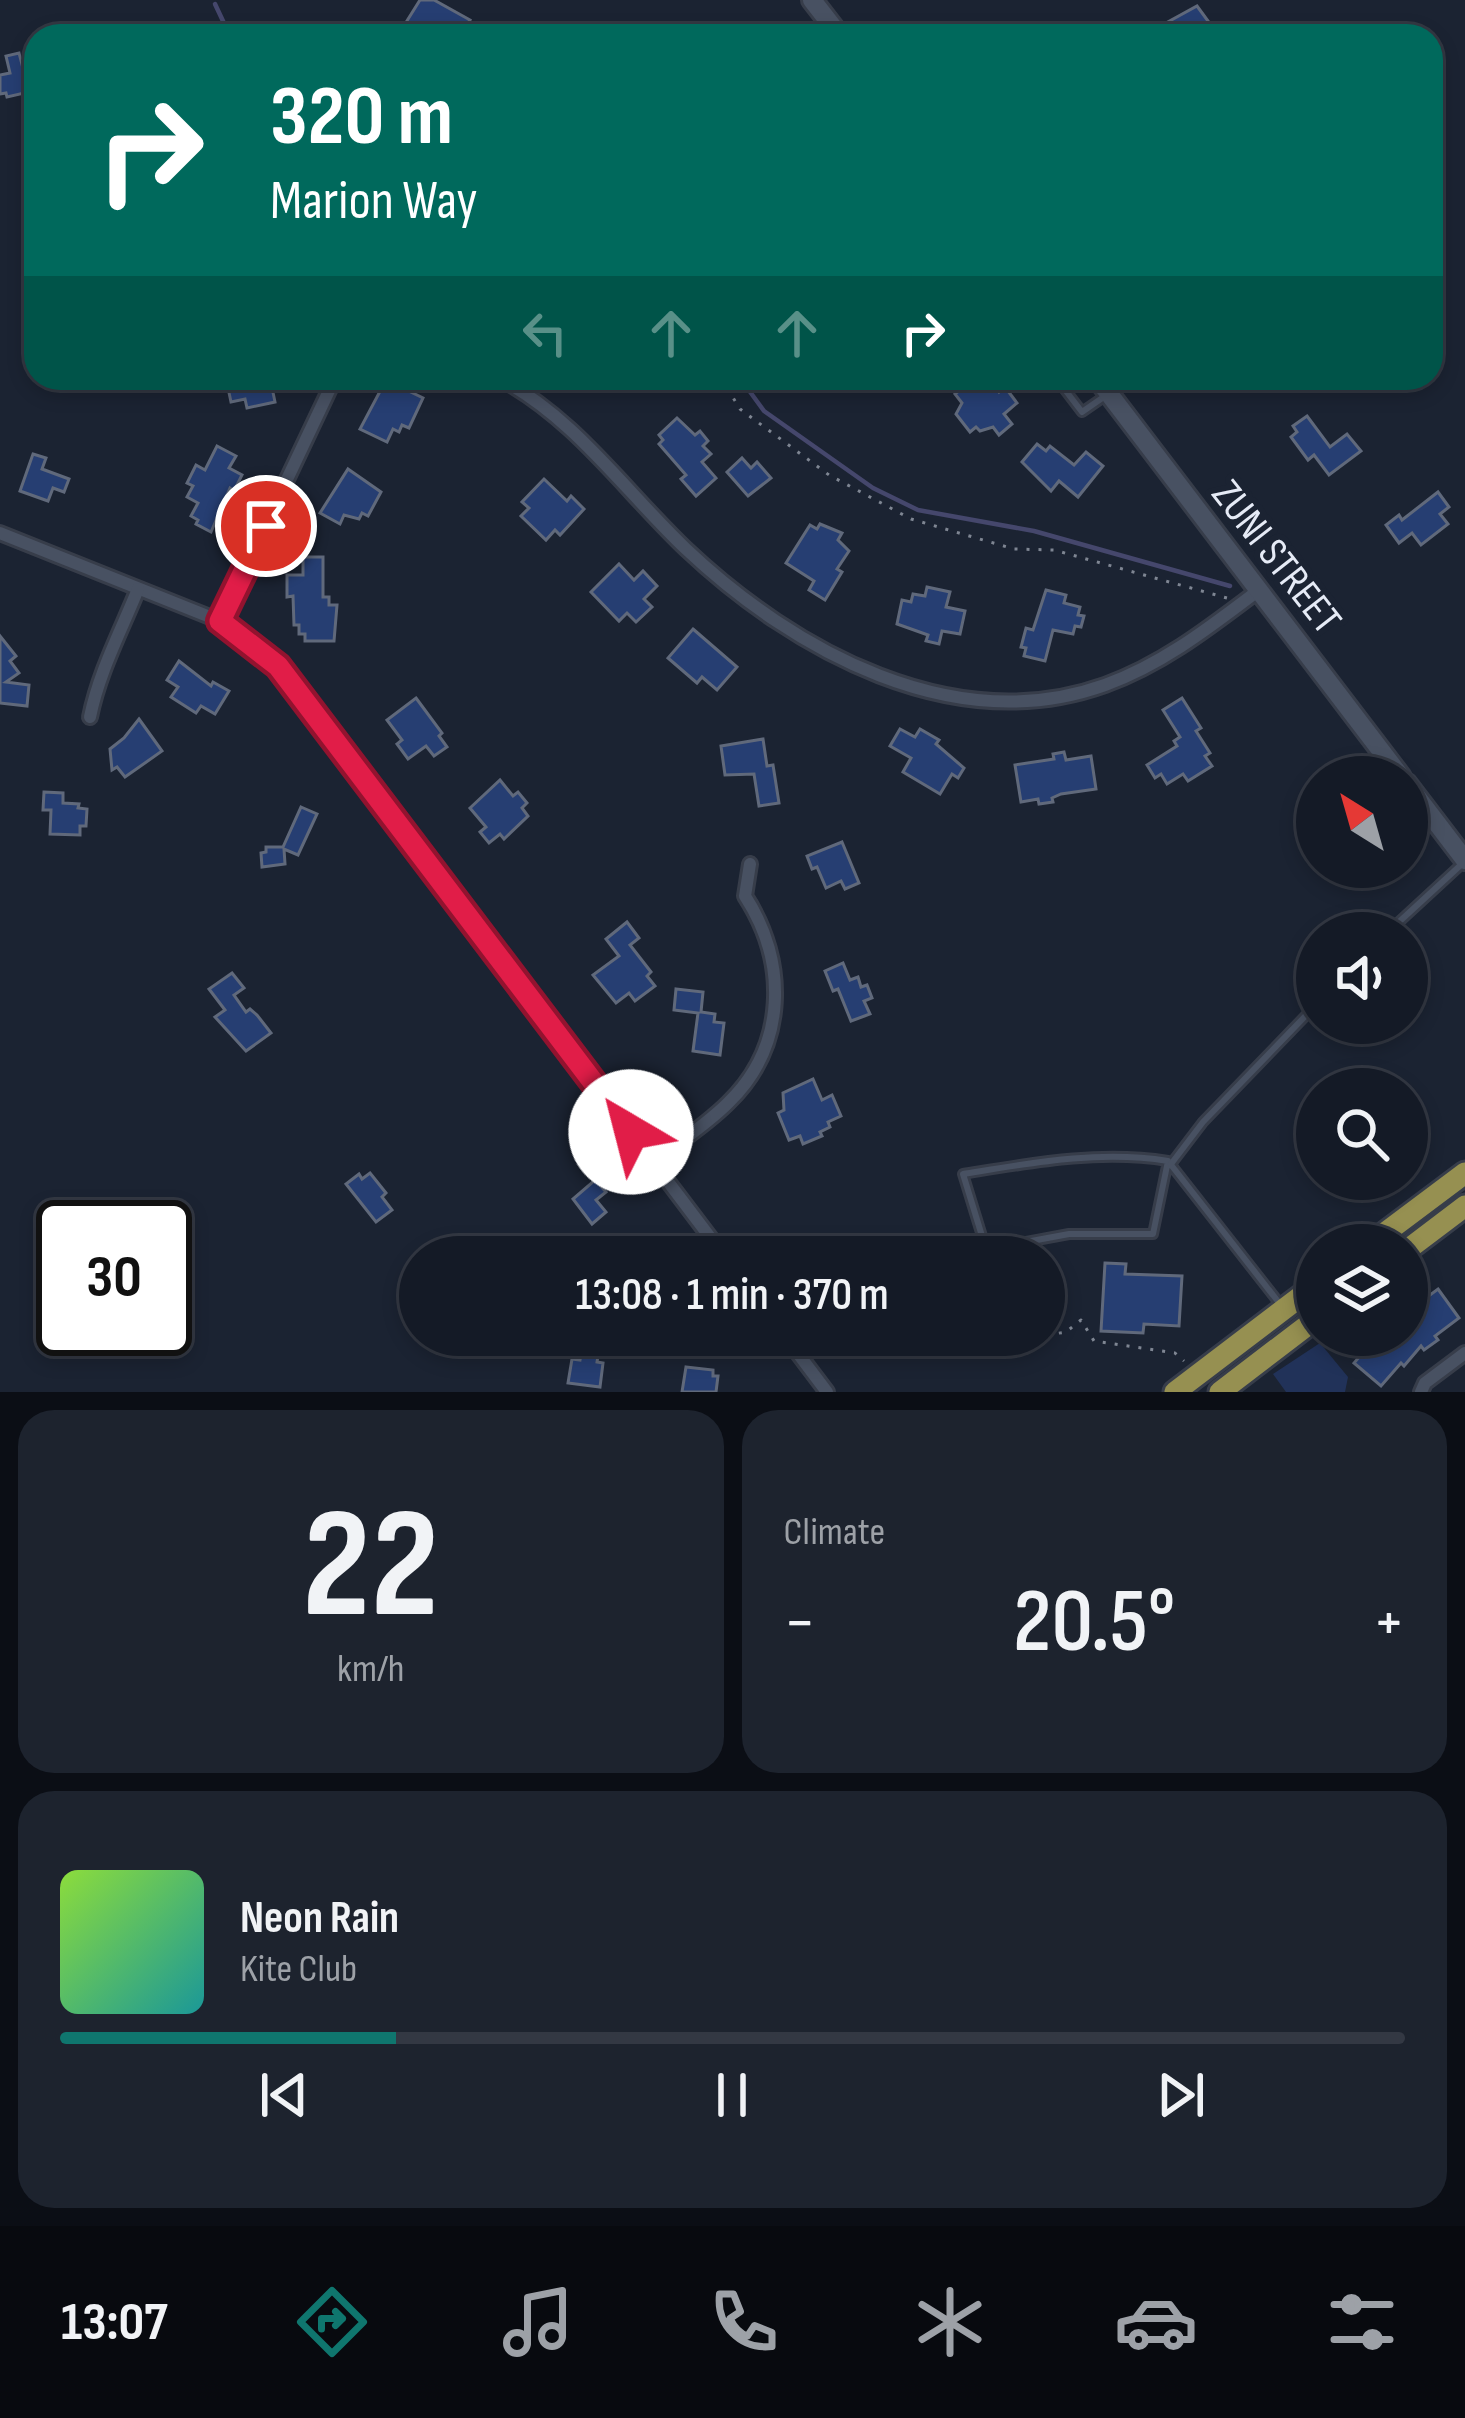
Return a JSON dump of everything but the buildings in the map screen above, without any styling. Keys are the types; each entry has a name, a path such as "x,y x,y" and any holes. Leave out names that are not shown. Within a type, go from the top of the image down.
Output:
{"main road":[{"path":"1397,1224 1465,1173"},
{"path":"1428,1234 1465,1206"},
{"path":"1174,1392 1296,1301"},
{"path":"1220,1392 1296,1335"}],"street":[{"path":"812,0 831,24"},
{"path":"220,621 329,390"},
{"path":"517,390 554,414 682,546 740,596 815,645 917,689 1010,702 1078,693 1156,663 1259,590"},
{"name":"ZUNI STREET","path":"1106,390 1385,756"},
{"path":"0,533 220,621 278,666 709,1236"},
{"path":"90,717 97,680 138,589"},
{"name":"ZUNI STREET","path":"1428,812 1465,861"},
{"path":"653,1162 728,1103 752,1074 768,1040 776,984 764,928 745,896 751,864"},
{"path":"1421,1392 1425,1383 1465,1353"},
{"path":"800,1356 827,1392"}],"lane":[{"path":"1065,390 1082,412 1100,390"},
{"path":"1410,912 1465,861"},
{"path":"1296,1026 1169,1163 1153,1234 1069,1234 994,1248 982,1236 963,1174 1061,1158 1139,1156 1169,1163 1284,1310 1296,1317"}],"path":[{"path":"728,390 740,410 829,475 911,519 1014,549 1054,550 1227,598 1235,608"},
{"path":"1065,1332 1081,1320 1094,1341 1174,1353 1184,1361"}],"shaded area":[{"path":"1300,1356 1331,1356 1348,1377 1345,1392 1286,1392 1273,1374"}],"waterway":[{"path":"215,4 224,24"},
{"path":"749,390 764,411 873,488 918,510 1034,531 1230,586"}],"route":[{"path":"266,526 220,621 278,666 631,1132"}]}
